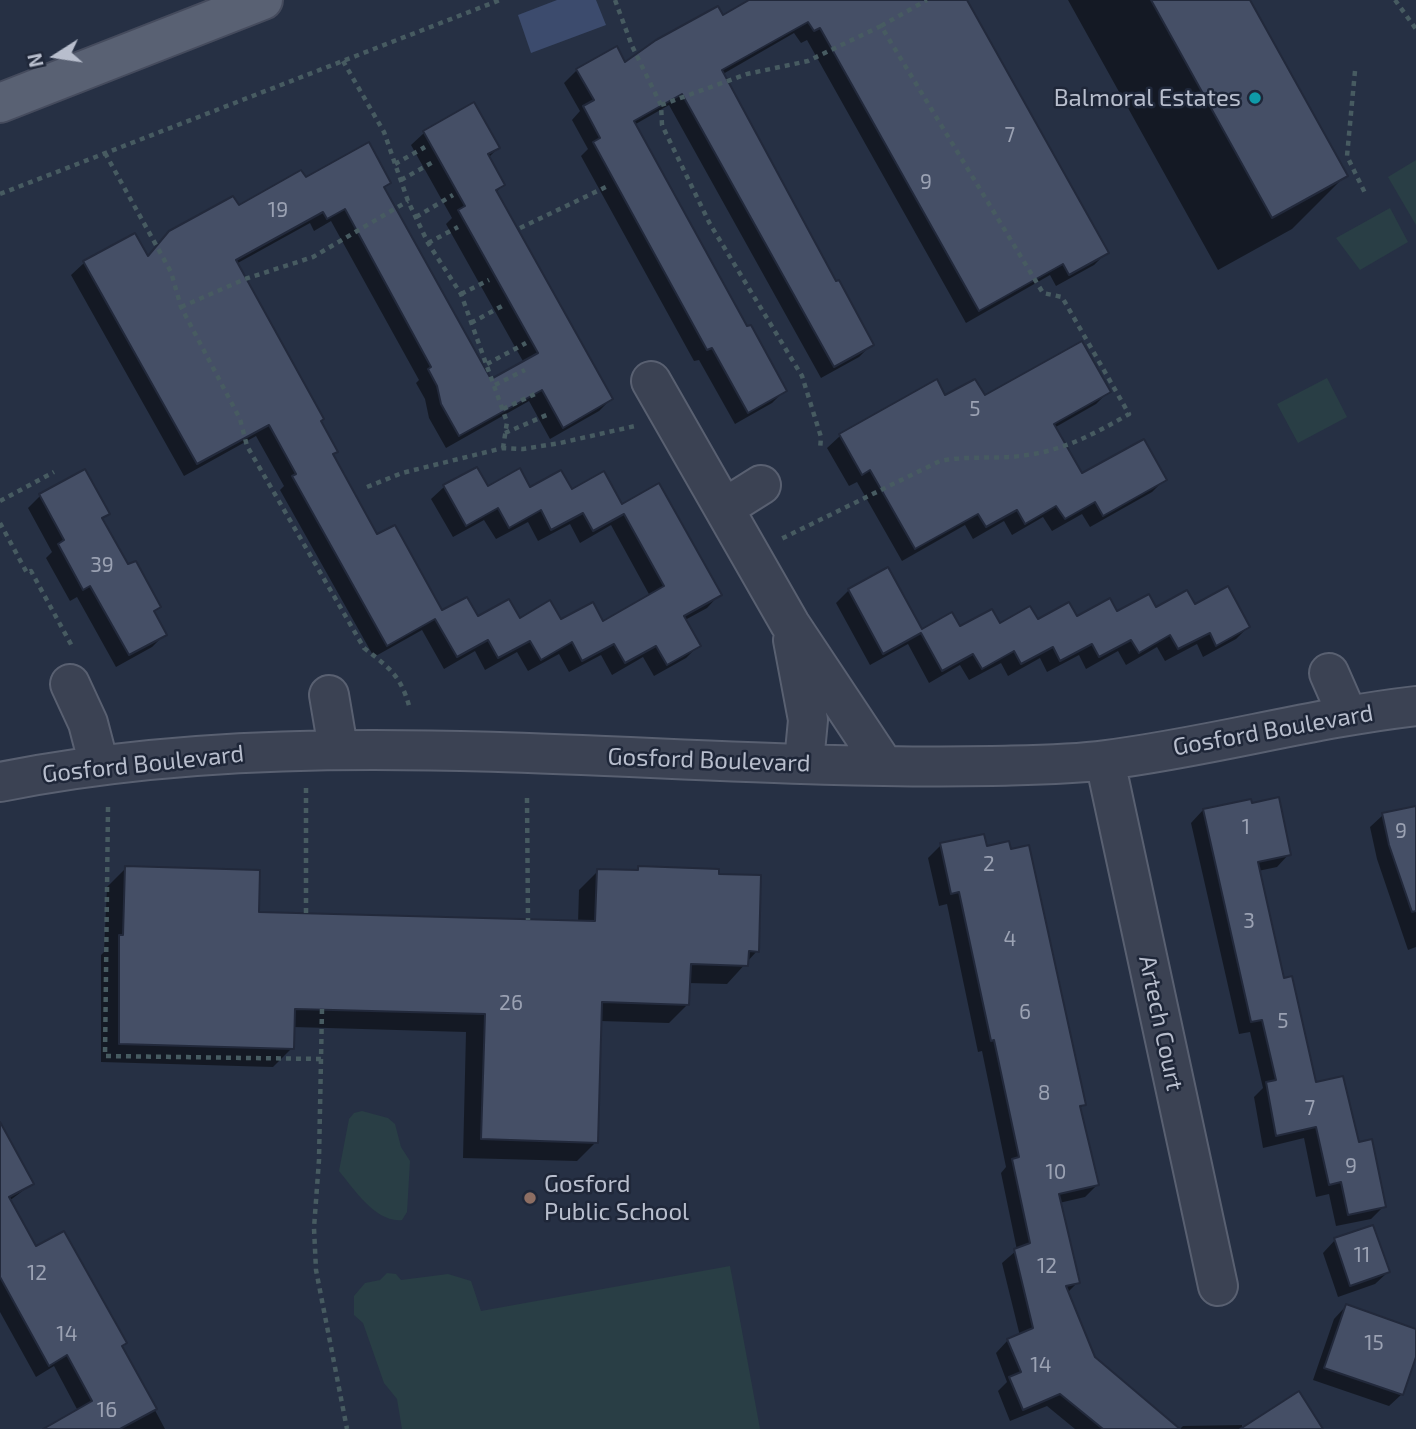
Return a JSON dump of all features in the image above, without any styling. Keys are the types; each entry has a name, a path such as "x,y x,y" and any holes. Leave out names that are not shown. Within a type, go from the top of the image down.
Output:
{"main road":[{"path":"0,103 263,0"}],"street":[{"path":"652,381 726,507 790,624 883,764"},
{"path":"726,507 761,485"},
{"path":"790,624 808,720 804,762"},
{"path":"72,668 99,765"},
{"path":"1329,673 1347,714"},
{"path":"322,749 329,695"},
{"name":"Gosford Boulevard","path":"0,782 99,765 198,754 322,749 989,766 1105,761 1347,714 1416,706"},
{"name":"Artech Court","path":"1105,761 1218,1286"}],"path":[{"path":"0,194 500,0"},
{"path":"615,0 632,46 661,105 663,125 710,224 802,376 821,437 820,450"},
{"path":"661,105 747,74 808,61 928,0"},
{"path":"1395,0 1416,29"},
{"path":"770,544 940,461 960,457 985,459 1028,455 1057,449 1082,440 1129,414 1062,298 1043,293 881,26"},
{"path":"343,61 384,132 408,201 428,243 461,294 507,422 503,448"},
{"path":"1355,71 1347,156 1365,193"},
{"path":"395,164 425,148"},
{"path":"105,153 171,272 181,307 240,419 247,446 364,648 402,682 410,709"},
{"path":"401,180 433,162"},
{"path":"520,228 608,186"},
{"path":"416,217 453,195"},
{"path":"181,307 245,279 313,257 408,201"},
{"path":"428,243 458,227"},
{"path":"461,294 489,280"},
{"path":"471,323 502,306"},
{"path":"487,364 526,343"},
{"path":"495,385 525,370"},
{"path":"503,409 537,393"},
{"path":"505,433 549,414"},
{"path":"368,487 402,473 503,448 523,449 560,443 671,417"},
{"path":"0,501 54,472"},
{"path":"0,523 27,573 31,571 72,668"},
{"path":"306,913 322,749"},
{"path":"527,798 528,920"},
{"path":"108,807 105,1056 321,1059"},
{"path":"322,1009 319,1160 314,1228 316,1270 347,1429"}],"shaded area":[{"path":"1416,160 1416,225 1388,177"},
{"path":"1390,208 1408,242 1360,270 1336,238"},
{"path":"1327,378 1347,417 1298,443 1277,404"},
{"path":"362,1111 388,1118 395,1124 401,1147 410,1161 407,1212 402,1220 383,1216 375,1211 339,1171 349,1119 354,1113"},
{"path":"730,1266 760,1429 402,1429 397,1399 384,1383 363,1323 354,1315 354,1296 365,1283 380,1280 387,1273 396,1274 401,1280 448,1274 471,1281 481,1311"}],"water":[{"path":"557,0 596,0 606,25 531,53 518,15"}],"building":[{"path":"749,0 967,0 1109,253 1069,275 1063,264 979,311 820,28 814,31 808,22 722,70 836,281 839,280 874,345 834,367 682,94 634,121 747,326 751,325 787,391 748,413 712,348 707,350 593,142 600,138 583,106 594,100 576,69 617,46 625,62 656,40 718,6 723,15"},
{"name":"Balmoral Estates","path":"1151,0 1250,0 1348,176 1272,218"},
{"path":"474,102 500,148 488,154 505,185 496,190 613,399 563,428 542,390 459,436 441,404 437,386 428,369 431,367 345,209 327,219 323,212 236,260 324,419 321,421 338,452 333,454 377,534 395,525 442,610 467,597 478,616 509,599 520,618 550,600 561,619 593,602 603,621 664,586 624,514 593,531 583,513 551,530 541,510 509,528 498,508 466,526 443,485 477,467 488,486 520,468 530,487 561,470 572,489 604,471 622,504 659,483 722,595 684,616 701,646 667,665 656,646 625,663 614,644 582,661 572,642 541,660 530,641 498,658 488,640 457,657 435,619 387,646 292,476 296,474 269,425 197,464 83,261 135,233 148,256 169,231 233,196 239,205 301,170 306,177 369,142 391,183 384,187 491,379 538,353 458,210 465,206 423,131"},
{"path":"1082,341 1111,392 1054,424 1082,473 1144,439 1167,480 1103,516 1095,502 1065,519 1056,506 1025,524 1017,510 986,527 978,514 915,549 870,470 862,475 839,434 937,379 945,395 975,379 985,395"},
{"path":"85,469 110,514 102,518 128,564 136,561 161,607 154,611 167,635 129,655 90,586 83,590 58,544 64,540 39,494"},
{"path":"888,567 922,629 952,612 960,626 992,609 1000,623 1030,606 1038,619 1069,602 1077,616 1110,598 1117,611 1149,594 1156,607 1187,590 1195,604 1228,586 1250,627 1216,646 1210,633 1178,649 1170,635 1139,653 1131,640 1099,657 1092,644 1060,661 1053,647 1021,664 1014,651 982,669 973,654 942,671 921,633 883,654 848,589"},
{"path":"1279,797 1291,855 1258,862 1284,978 1292,976 1316,1082 1343,1076 1359,1142 1372,1139 1386,1207 1348,1215 1341,1182 1329,1185 1316,1127 1276,1136 1266,1082 1276,1080 1262,1020 1251,1022 1203,809 1251,799 1252,803"},
{"path":"1416,806 1416,911 1412,912 1389,845 1382,813"},
{"path":"984,834 987,846 1009,841 1011,849 1029,845 1086,1105 1080,1106 1099,1185 1059,1194 1080,1283 1066,1286 1095,1357 1180,1429 1103,1429 1060,1394 1023,1410 1009,1377 1021,1372 1007,1339 1033,1328 1014,1249 1030,1243 1012,1159 1019,1157 959,892 951,894 940,843"},
{"path":"125,866 260,870 259,912 595,921 597,869 638,870 638,866 719,869 719,874 761,875 759,952 749,951 748,966 691,964 689,1005 602,1002 598,1143 481,1139 485,1014 295,1009 294,1049 119,1044 119,935 123,935"},
{"path":"0,1122 34,1184 9,1197 36,1246 64,1231 127,1343 122,1346 157,1409 120,1429 43,1429 92,1401 67,1355 49,1366 0,1277"},
{"path":"1373,1225 1390,1272 1350,1286 1334,1238"},
{"path":"1346,1304 1416,1329 1416,1357 1403,1395 1324,1368"},
{"path":"1299,1391 1323,1429 1240,1429"}],"place":[{"name":"Balmoral Estates","path":"1255,98"},
{"name":"Gosford Public School","path":"530,1198"}]}
